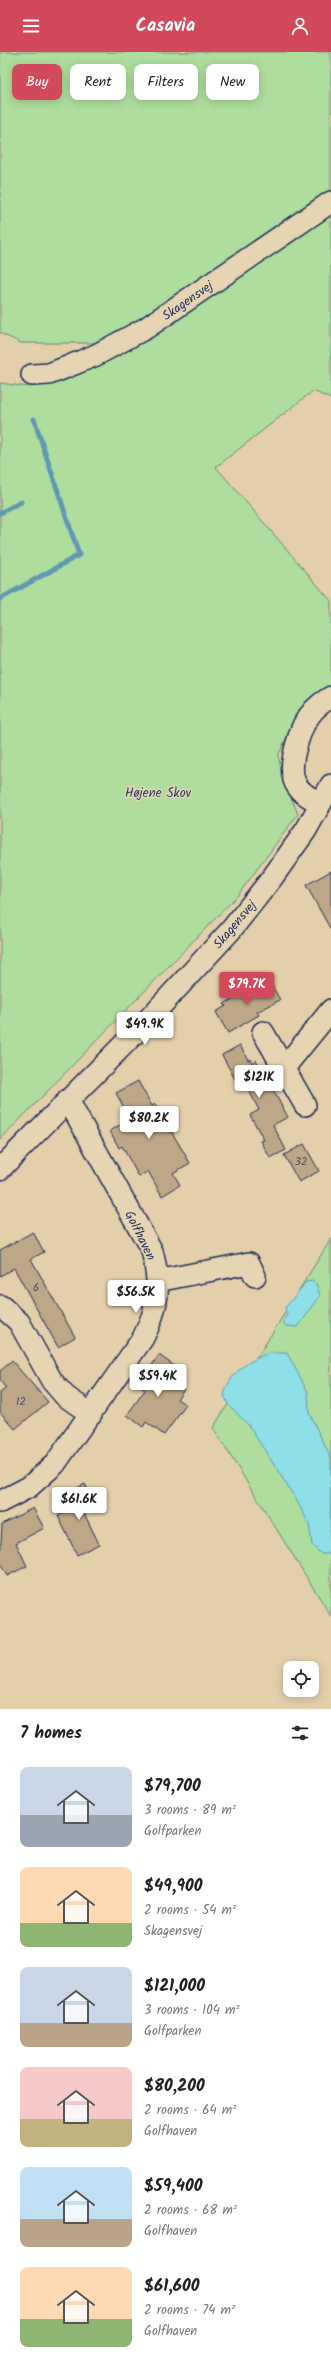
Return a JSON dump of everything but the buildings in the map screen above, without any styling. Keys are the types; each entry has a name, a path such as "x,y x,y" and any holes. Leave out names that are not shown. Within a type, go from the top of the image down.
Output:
{"street":[{"name":"Skagensvej","path":"32,375 49,374 67,367 96,355 146,328 331,202"},
{"path":"326,793 308,798 296,785 292,774 293,756 303,726 309,715 331,697"},
{"name":"Skagensvej","path":"0,1169 144,1024 230,930 276,872 306,830 326,793"},
{"path":"284,1068 331,1010"},
{"path":"263,1032 305,1105"},
{"name":"Golfhaven","path":"0,1502 29,1487 55,1464 143,1338 154,1316 158,1296 158,1281 152,1251 68,1100"},
{"path":"158,1281 249,1263 255,1276"},
{"path":"1,1306 19,1322 52,1380 65,1396 91,1414"}],"green space":[{"path":"0,52 331,52 331,193 122,332 94,343 21,343 0,333"},
{"name":"Højene Skov","path":"331,215 331,399 313,391 216,467 331,601 331,689 324,692 299,711 278,756 285,783 298,814 238,895 0,1140 0,383 29,387 99,366 233,281"},
{"path":"331,1239 331,1616 213,1428"}],"water":[{"path":"312,1281 317,1285 320,1296 298,1327 286,1326 283,1321 287,1315 285,1308 306,1282"},
{"path":"269,1353 287,1353 308,1392 309,1413 331,1458 330,1554 321,1554 312,1545 309,1524 297,1501 249,1426 228,1404 224,1395 231,1380 241,1368"}],"waterway":[{"path":"0,599 79,555 34,419"},
{"path":"0,513 21,502"}]}
